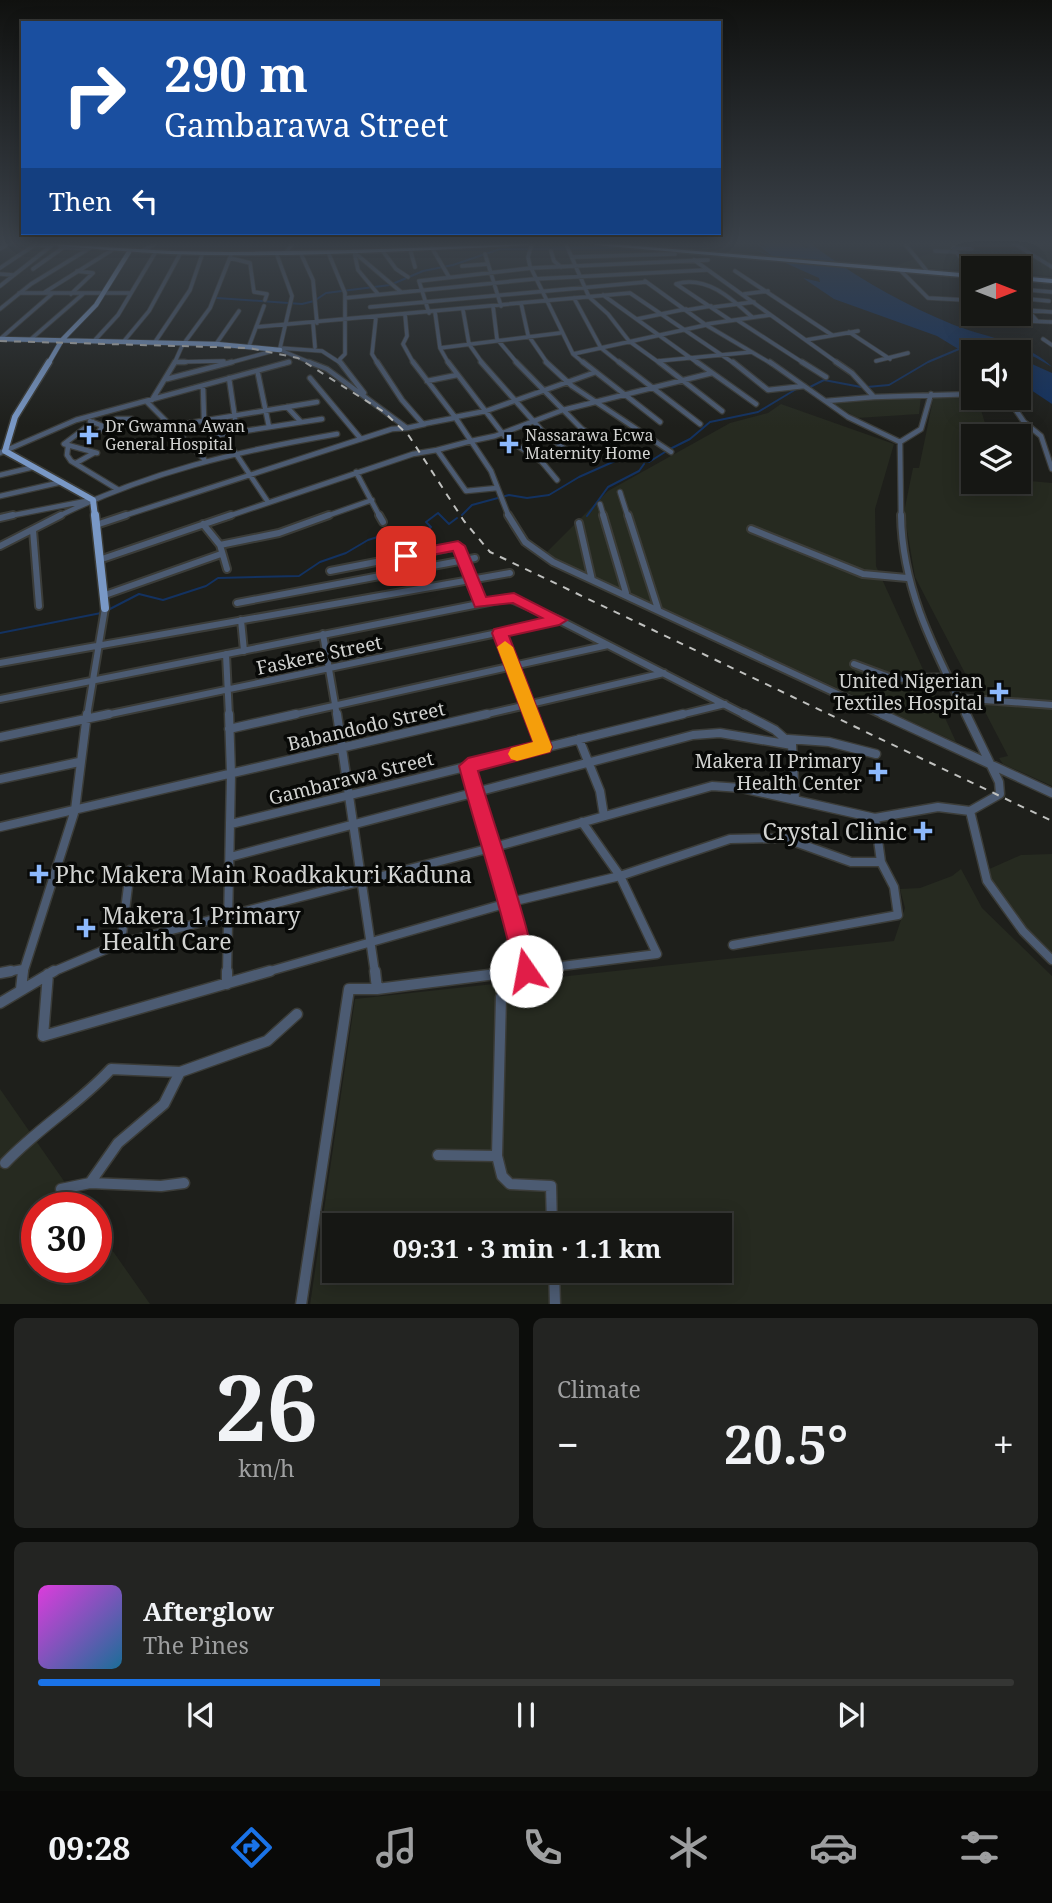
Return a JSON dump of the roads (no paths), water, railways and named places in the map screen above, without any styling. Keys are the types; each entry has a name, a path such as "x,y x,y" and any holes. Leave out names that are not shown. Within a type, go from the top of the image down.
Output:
{"main road":[{"path":"93,305 62,340 15,417 2,451 93,500 102,558 105,612"},
{"path":"0,339 216,344 280,349"}],"street":[{"path":"0,339 39,305"},
{"path":"31,340 71,305"},
{"path":"94,341 124,305"},
{"path":"124,341 152,305"},
{"path":"155,342 181,305"},
{"path":"149,401 167,379 185,343 211,305"},
{"path":"249,346 264,305"},
{"path":"280,349 290,305"},
{"path":"315,305 315,347"},
{"path":"340,359 345,354 345,305"},
{"path":"370,307 390,305"},
{"path":"426,305 429,313"},
{"path":"256,327 509,305"},
{"path":"521,305 528,335 542,358 594,401 668,450"},
{"path":"548,305 573,354 660,422"},
{"path":"578,305 601,348 700,424"},
{"path":"598,305 629,341 684,379 722,411"},
{"path":"617,305 756,404"},
{"path":"649,305 723,355 768,390 806,388"},
{"path":"680,305 864,426 900,442"},
{"path":"709,305 730,320"},
{"path":"638,320 686,309 731,305"},
{"path":"739,305 752,317"},
{"path":"758,305 866,387 874,397"},
{"path":"788,305 832,335"},
{"path":"494,306 497,339 582,429 616,447"},
{"path":"463,310 468,344 533,421 565,449"},
{"path":"1031,310 1052,312"},
{"path":"216,344 239,311"},
{"path":"435,312 440,348 457,375 506,438 542,462 557,480"},
{"path":"405,314 407,336 403,344 491,471 510,525 522,541 553,562 626,593 1052,793"},
{"path":"1031,314 1037,321"},
{"path":"573,354 706,324 770,315"},
{"path":"376,317 372,354 402,400 428,431"},
{"path":"737,320 826,377"},
{"path":"1031,321 1052,322"},
{"path":"806,340 858,331"},
{"path":"849,332 890,359"},
{"path":"440,348 560,333"},
{"path":"1043,338 1052,345"},
{"path":"280,349 315,347 340,359 368,398"},
{"path":"280,349 327,369 407,428"},
{"path":"656,361 753,351"},
{"path":"167,379 269,352"},
{"path":"876,361 908,353"},
{"path":"175,362 236,361"},
{"path":"2,451 86,418 289,362"},
{"path":"96,525 392,429 423,425 516,402 596,372"},
{"path":"102,558 413,454 503,432 594,401 712,373"},
{"path":"258,374 269,427"},
{"path":"427,381 457,375"},
{"path":"229,378 237,432"},
{"path":"310,378 361,439"},
{"path":"203,386 204,420"},
{"path":"900,442 921,429 931,394"},
{"path":"824,401 961,394"},
{"path":"149,401 204,460"},
{"path":"190,423 317,402"},
{"path":"287,407 301,422"},
{"path":"1016,410 1024,422 1041,436 1052,469"},
{"path":"86,418 103,426"},
{"path":"97,434 103,426 116,419 132,419"},
{"path":"218,435 322,419"},
{"path":"93,422 65,442 68,446 67,455 117,489"},
{"path":"0,546 117,489 204,460 234,451 337,434"},
{"path":"0,1003 48,974 121,943 491,848 718,785 795,799 875,818 937,807 970,811 1000,794 999,782 924,629 907,578 901,535 900,442"},
{"path":"68,446 96,453 76,463"},
{"path":"437,450 466,491 497,488"},
{"path":"234,451 268,502"},
{"path":"0,475 34,467"},
{"path":"356,472 383,523"},
{"path":"0,496 62,482"},
{"path":"620,492 658,609"},
{"path":"0,518 93,500"},
{"path":"220,545 279,533 372,500"},
{"path":"600,504 626,593"},
{"path":"579,523 592,580"},
{"path":"204,524 220,545 227,569"},
{"path":"751,529 863,575 907,578"},
{"path":"33,530 38,606"},
{"path":"330,571 458,546 481,603"},
{"path":"105,595 221,554"},
{"path":"237,604 475,558"},
{"path":"0,663 510,573"},
{"path":"0,699 514,598 724,704 790,742"},
{"path":"21,989 23,969 75,810 90,681 105,612"},
{"path":"241,620 244,651"},
{"name":"Faskere Street","path":"0,737 559,620"},
{"path":"499,633 544,747"},
{"path":"323,634 351,794 377,989"},
{"path":"229,729 608,645"},
{"path":"226,654 231,774 227,984"},
{"path":"855,664 894,679 947,677"},
{"name":"Babandodo Street","path":"0,827 664,673"},
{"path":"957,698 1052,705"},
{"name":"Gambarawa Street","path":"231,824 724,704"},
{"path":"230,857 353,821 475,794 693,735 720,733 790,742 829,742 876,754"},
{"path":"579,738 600,791 604,816"},
{"path":"790,742 795,799"},
{"path":"0,779 79,762"},
{"path":"468,766 491,848 511,902 526,971"},
{"path":"970,811 987,881 1023,931 1052,960"},
{"path":"733,945 771,937 842,930 898,915 898,898 891,876 881,862 875,818"},
{"path":"301,1304 349,989 377,989 657,954 620,876 582,822"},
{"path":"48,974 43,1036 511,902 620,876 708,844 743,837 784,838 851,862 881,862"},
{"path":"121,943 130,870"},
{"path":"0,973 23,969"},
{"path":"501,998 497,1156 502,1176 510,1184 551,1186 552,1213"},
{"path":"5,1163 30,1136 91,1091 111,1069 180,1072 267,1041 298,1014"},
{"path":"90,1183 118,1143 164,1104 180,1072"},
{"path":"438,1155 497,1156"},
{"path":"61,1189 90,1183 149,1186 184,1183"},
{"path":"554,1283 555,1304"}],"water":[{"path":"850,305 910,305 954,325 1000,340 961,340 961,351 937,336"},
{"path":"1031,352 1052,367 1031,355"},
{"path":"1031,364 1052,373 1052,404 1031,390"}],"waterway":[{"path":"867,387 889,385 928,362 959,349"},
{"path":"810,387 824,380 861,387"},
{"path":"670,449 690,439 710,422 758,412 798,388"},
{"path":"462,515 472,505 509,495 527,498 549,495 579,477 624,457 649,462 665,452"},
{"path":"587,516 608,487 639,471 644,464"},
{"path":"106,611 139,594 163,600 206,586 218,578 299,576 320,562 346,553 368,540 406,528 424,533 431,527 426,522 438,513 449,524 457,518"},
{"path":"0,633 101,613"}],"railway":[{"path":"0,341 249,348 298,358 384,412 409,436 464,521 490,552 1052,821"}],"place":[{"name":"Dr Gwamna Awan General Hospital","path":"89,435"},
{"name":"Nassarawa Ecwa Maternity Home","path":"509,444"},
{"name":"United Nigerian Textiles Hospital","path":"999,692"},
{"name":"Makera II Primary Health Center","path":"878,772"},
{"name":"Crystal Clinic","path":"923,831"},
{"name":"Phc Makera Main Roadkakuri Kaduna","path":"39,874"},
{"name":"Makera 1 Primary Health Care","path":"86,928"}]}
